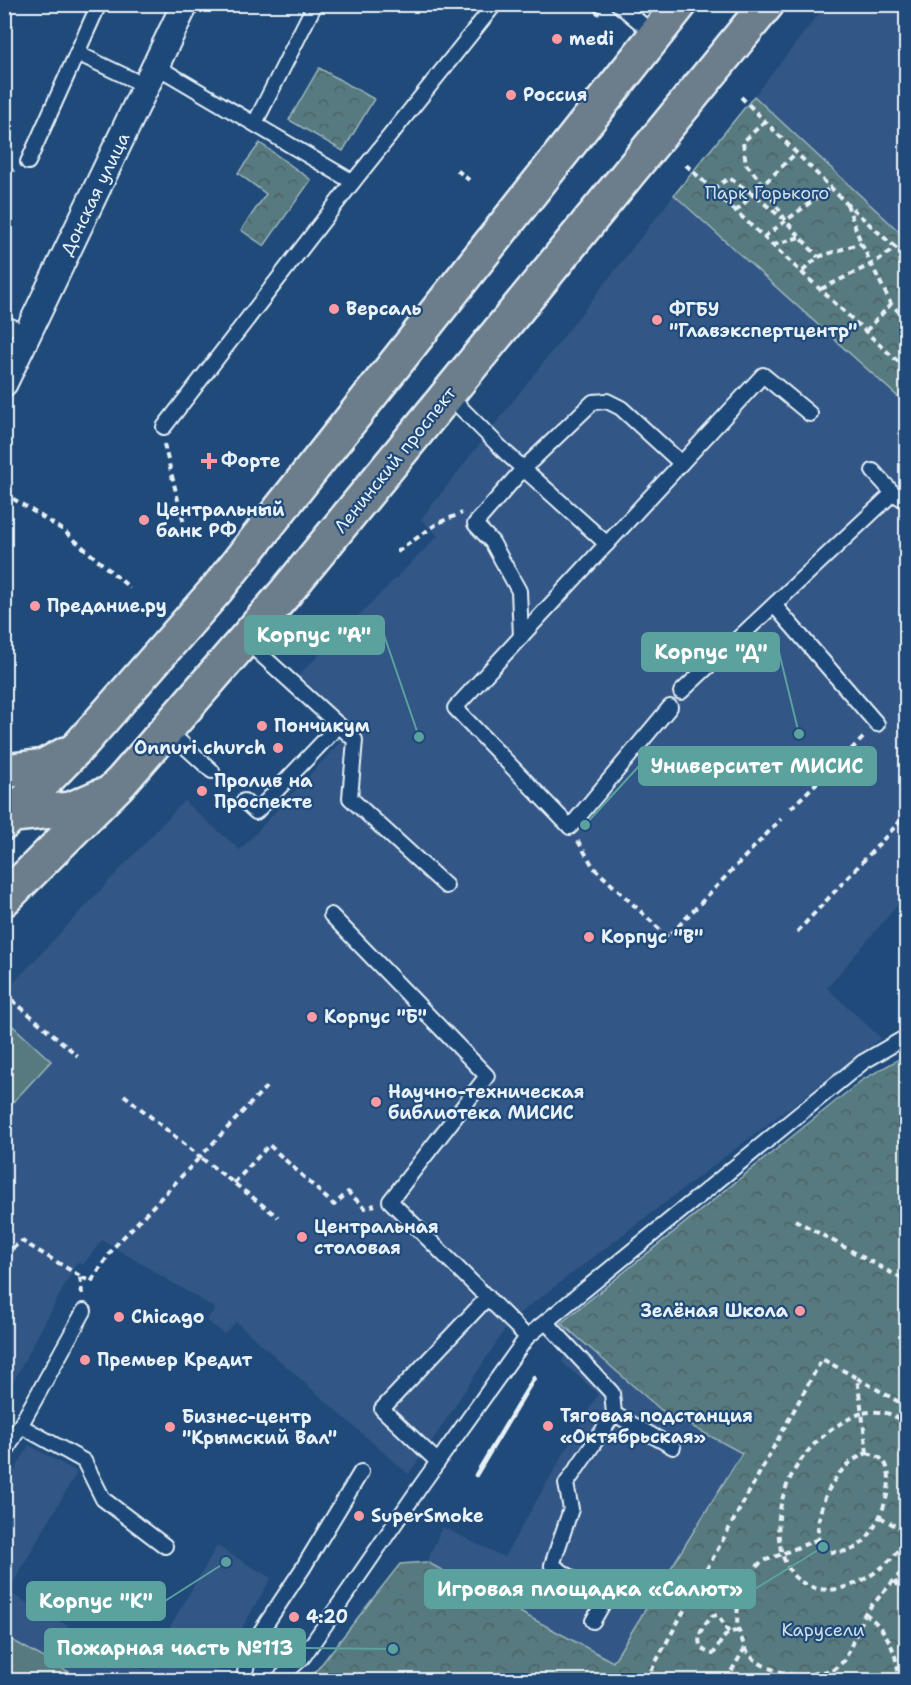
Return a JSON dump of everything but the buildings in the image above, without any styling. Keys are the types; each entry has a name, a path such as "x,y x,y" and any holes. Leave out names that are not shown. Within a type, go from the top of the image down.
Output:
{"main road":[{"path":"7,818 81,745 218,589 680,4"},
{"name":"Ленинский проспект","path":"4,899 122,781 168,731 448,395 767,4"},
{"path":"4,771 44,766 81,745"},
{"path":"7,818 72,809 91,802 122,781"}],"street":[{"name":"Донская улица","path":"4,383 185,4"}],"lane":[{"path":"28,162 99,4"},
{"path":"255,123 315,4"},
{"path":"164,427 353,182 495,4"},
{"path":"618,4 655,35"},
{"path":"77,53 151,76 255,123 353,182"},
{"path":"4,322 28,334"},
{"path":"670,707 570,827 455,708 763,375 810,414"},
{"path":"448,395 523,469 607,544"},
{"path":"521,637 519,591 492,542 475,524 523,469 593,402 607,401 621,408 681,463"},
{"path":"873,471 893,493 906,501"},
{"path":"681,692 893,493"},
{"path":"774,605 877,724"},
{"path":"245,640 355,740 351,798 446,886"},
{"path":"244,801 256,812 339,725"},
{"path":"168,731 212,771"},
{"path":"331,915 487,1076 390,1201 527,1337"},
{"path":"279,1680 303,1657 527,1337 863,1062 906,1037"},
{"path":"438,1462 382,1409 488,1297"},
{"path":"6,1447 21,1426 84,1311"},
{"path":"546,1322 612,1393 614,1414 567,1484 571,1509 552,1565 605,1600 593,1622"},
{"path":"614,1414 673,1447"},
{"path":"21,1426 84,1461 103,1499 165,1546"},
{"path":"243,1680 252,1645 303,1568 361,1472"}],"path":[{"path":"587,4 603,17"},
{"path":"741,97 847,204 906,257"},
{"path":"765,121 743,142 746,164 763,184 786,221 818,257"},
{"path":"736,211 796,153"},
{"path":"686,165 906,369"},
{"path":"458,170 470,180"},
{"path":"713,189 729,178 786,221"},
{"path":"765,237 831,187"},
{"path":"847,204 861,243 891,304 906,318"},
{"path":"773,245 800,237"},
{"path":"802,271 818,257 861,243"},
{"path":"821,289 872,264 897,247"},
{"path":"866,331 891,304"},
{"path":"164,427 162,437 184,524"},
{"path":"4,493 63,530 130,588"},
{"path":"397,552 438,523 461,512"},
{"path":"792,808 877,724"},
{"path":"797,932 906,815"},
{"path":"570,827 594,868 668,937 781,819"},
{"path":"4,993 78,1056"},
{"path":"4,1255 22,1241 90,1282 114,1247 266,1087"},
{"path":"124,1095 278,1217"},
{"path":"234,1183 269,1145 334,1204 348,1192 365,1208"},
{"path":"795,1220 906,1281"},
{"path":"80,1276 84,1311"},
{"path":"646,1680 822,1359 906,1406"},
{"path":"856,1378 867,1453"},
{"path":"906,1424 889,1413 874,1411 848,1419 825,1434 804,1455 795,1470 779,1511 778,1541 782,1554 795,1577 805,1584 818,1588 846,1588 887,1565 906,1540"},
{"path":"867,1453 880,1457 888,1470 888,1490 880,1517 865,1540 855,1548 832,1552 819,1544 826,1496 834,1481 850,1462 867,1453"},
{"path":"880,1517 906,1532"},
{"path":"799,1676 781,1673 751,1658 737,1626 738,1598 744,1581 760,1562 818,1539"},
{"path":"828,1680 833,1670 845,1660 864,1613 906,1567"},
{"path":"894,1580 906,1597"},
{"path":"864,1613 880,1626 893,1646 900,1680 906,1677"},
{"path":"729,1632 722,1620 717,1616 712,1616 703,1626 698,1638 699,1644 703,1650 713,1654 726,1634 739,1631"},
{"path":"726,1680 745,1648"},
{"path":"781,1680 833,1670"}],"shaded area":[{"path":"826,5 906,5 906,238 754,96"},
{"path":"674,195 906,404 906,895 827,988 881,1038 511,1320 425,1452 408,1474 236,1322 224,1334 206,1320 216,1309 102,1240 83,1265 77,1262 5,1397 5,992 184,801 240,850 340,742 285,689 438,536 421,519"},
{"path":"567,1330 661,1410 742,1453 613,1662 427,1562 442,1527 504,1557 598,1394 562,1362 564,1356 552,1343"},
{"path":"29,1445 77,1472 8,1592 145,1670 217,1546 271,1578 212,1680 83,1680 5,1636 5,1488"}],"green space":[{"path":"319,68 374,99 343,151 289,120"},
{"name":"Парк Горького","path":"754,96 906,238 906,404 674,195"},
{"path":"260,143 311,180 264,246 241,230 266,194 238,173"},
{"path":"4,1018 51,1061 5,1111 4,1111"},
{"name":"Карусели","path":"906,1055 906,1680 309,1680 400,1564 427,1562 613,1662 742,1453 661,1410 561,1323 862,1080"},
{"path":"5,1636 83,1680 5,1680"}],"railway":[{"path":"476,1475 534,1378"}],"place":[{"name":"medi","path":"557,39"},
{"name":"Россия","path":"511,95"},
{"name":"Версаль","path":"334,309"},
{"name":"ФГБУ \"Главэкспертцентр\"","path":"657,320"},
{"name":"Форте","path":"209,461"},
{"name":"Центральный банк РФ","path":"144,520"},
{"name":"Предание.ру","path":"35,606"},
{"name":"Пончикум","path":"262,726"},
{"name":"Корпус \"Д\"","path":"799,734"},
{"name":"Корпус \"А\"","path":"419,737"},
{"name":"Onnuri church","path":"278,748"},
{"name":"Пролив на Проспекте","path":"202,791"},
{"name":"Университет МИСИС","path":"585,825"},
{"name":"Корпус \"В\"","path":"589,937"},
{"name":"Корпус \"Б\"","path":"312,1017"},
{"name":"Научно-техническая библиотека МИСИС","path":"376,1102"},
{"name":"Центральная столовая","path":"302,1237"},
{"name":"Зелёная Школа","path":"800,1311"},
{"name":"Chicago","path":"119,1317"},
{"name":"Премьер Кредит","path":"85,1360"},
{"name":"Тяговая подстанция «Октябрьская»","path":"548,1426"},
{"name":"Бизнес-центр \"Крымский Вал\"","path":"170,1427"},
{"name":"SuperSmoke","path":"359,1516"},
{"name":"Игровая площадка «Салют»","path":"823,1547"},
{"name":"Корпус \"К\"","path":"226,1562"},
{"name":"4:20","path":"294,1617"},
{"name":"Пожарная часть №113","path":"393,1649"}]}
